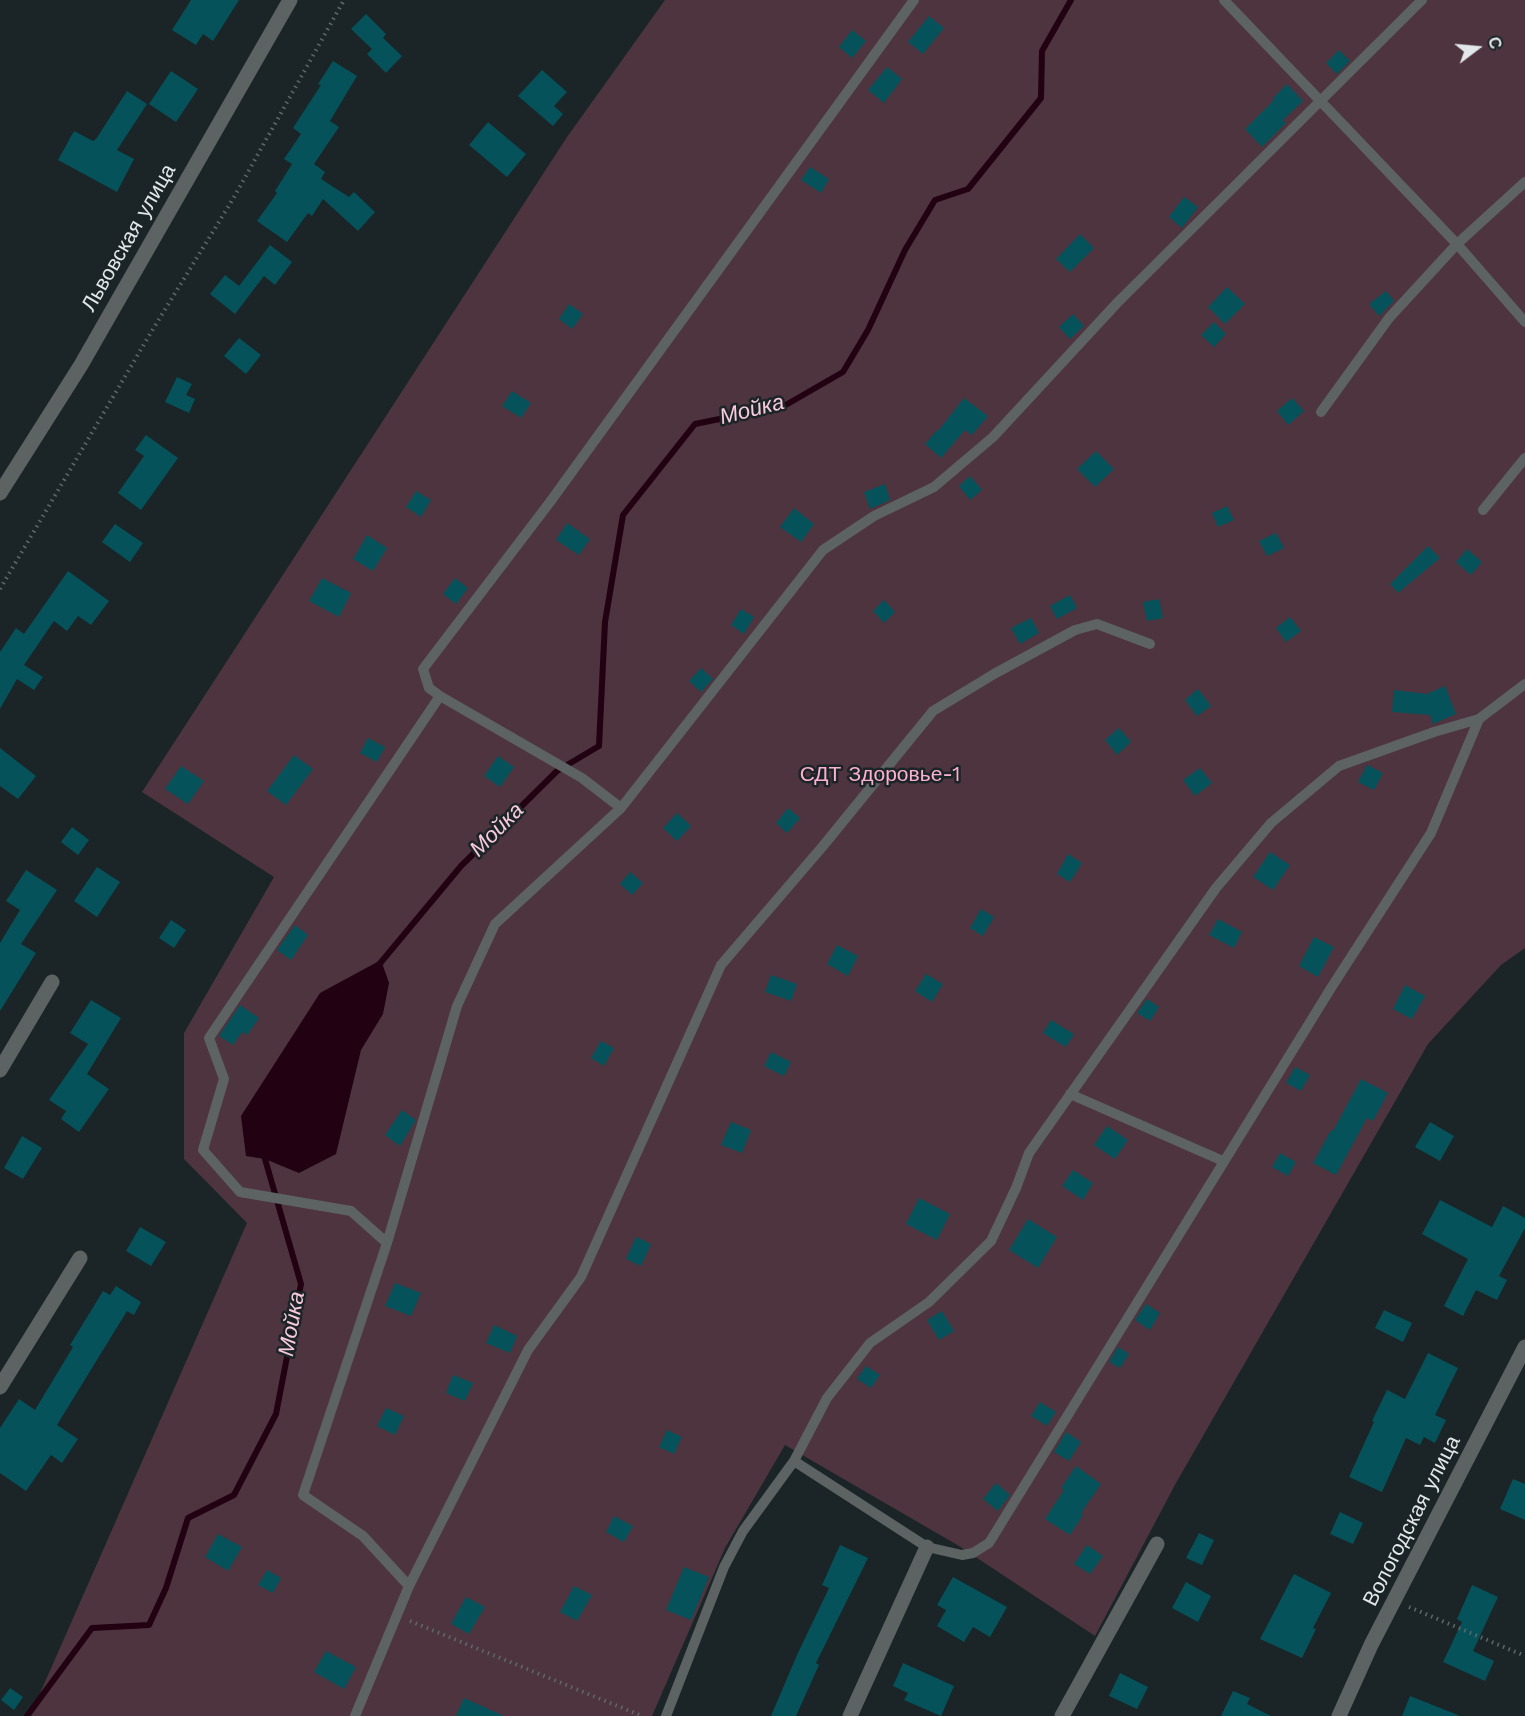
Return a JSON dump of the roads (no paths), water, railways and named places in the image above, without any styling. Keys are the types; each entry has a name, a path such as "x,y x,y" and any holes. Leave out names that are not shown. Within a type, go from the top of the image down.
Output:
{"street":[{"name":"Львовская улица","path":"0,493 81,365 290,0"},
{"path":"0,1070 52,982"},
{"path":"0,1387 80,1258"},
{"name":"Вологодская улица","path":"1339,1716 1371,1645 1525,1347"},
{"path":"1062,1716 1157,1544"},
{"path":"850,1716 927,1547"}],"lane":[{"path":"621,808 582,778 440,696 429,688 423,669 550,502 914,0"},
{"path":"1224,0 1456,244 1525,322"},
{"path":"410,1586 363,1536 303,1495 387,1243 457,1006 495,924 621,808 823,550 874,516 934,487 993,436 1119,302 1422,0"},
{"path":"1320,412 1389,318 1456,244 1525,182"},
{"path":"1483,510 1525,458"},
{"path":"356,1716 410,1586 528,1350 580,1277 721,965 933,711 994,674 1076,630 1097,624 1150,644"},
{"path":"666,1716 724,1567 743,1531 794,1461 827,1398 870,1343 929,1302 991,1241 1016,1188 1029,1153 1216,888 1271,823 1339,766 1434,732 1479,719 1525,684"},
{"path":"387,1243 351,1211 240,1192 203,1150 224,1079 209,1038 440,696"},
{"path":"794,1461 927,1547 962,1555 982,1549 989,1543 1223,1161 1431,833 1479,719"},
{"path":"1070,1094 1223,1161"}],"waterway":[{"name":"Мойка","path":"377,967 461,866 557,771 599,746 605,622 623,515 695,424 784,406 843,372 868,330 905,250 935,200 968,189 1041,98 1042,51 1071,0"},
{"name":"Мойка","path":"27,1716 92,1628 149,1625 166,1588 188,1518 234,1495 276,1414 301,1284 265,1159 269,1152"}],"park label":[{"name":"СДТ Здоровье-1","path":"880,775"}]}
